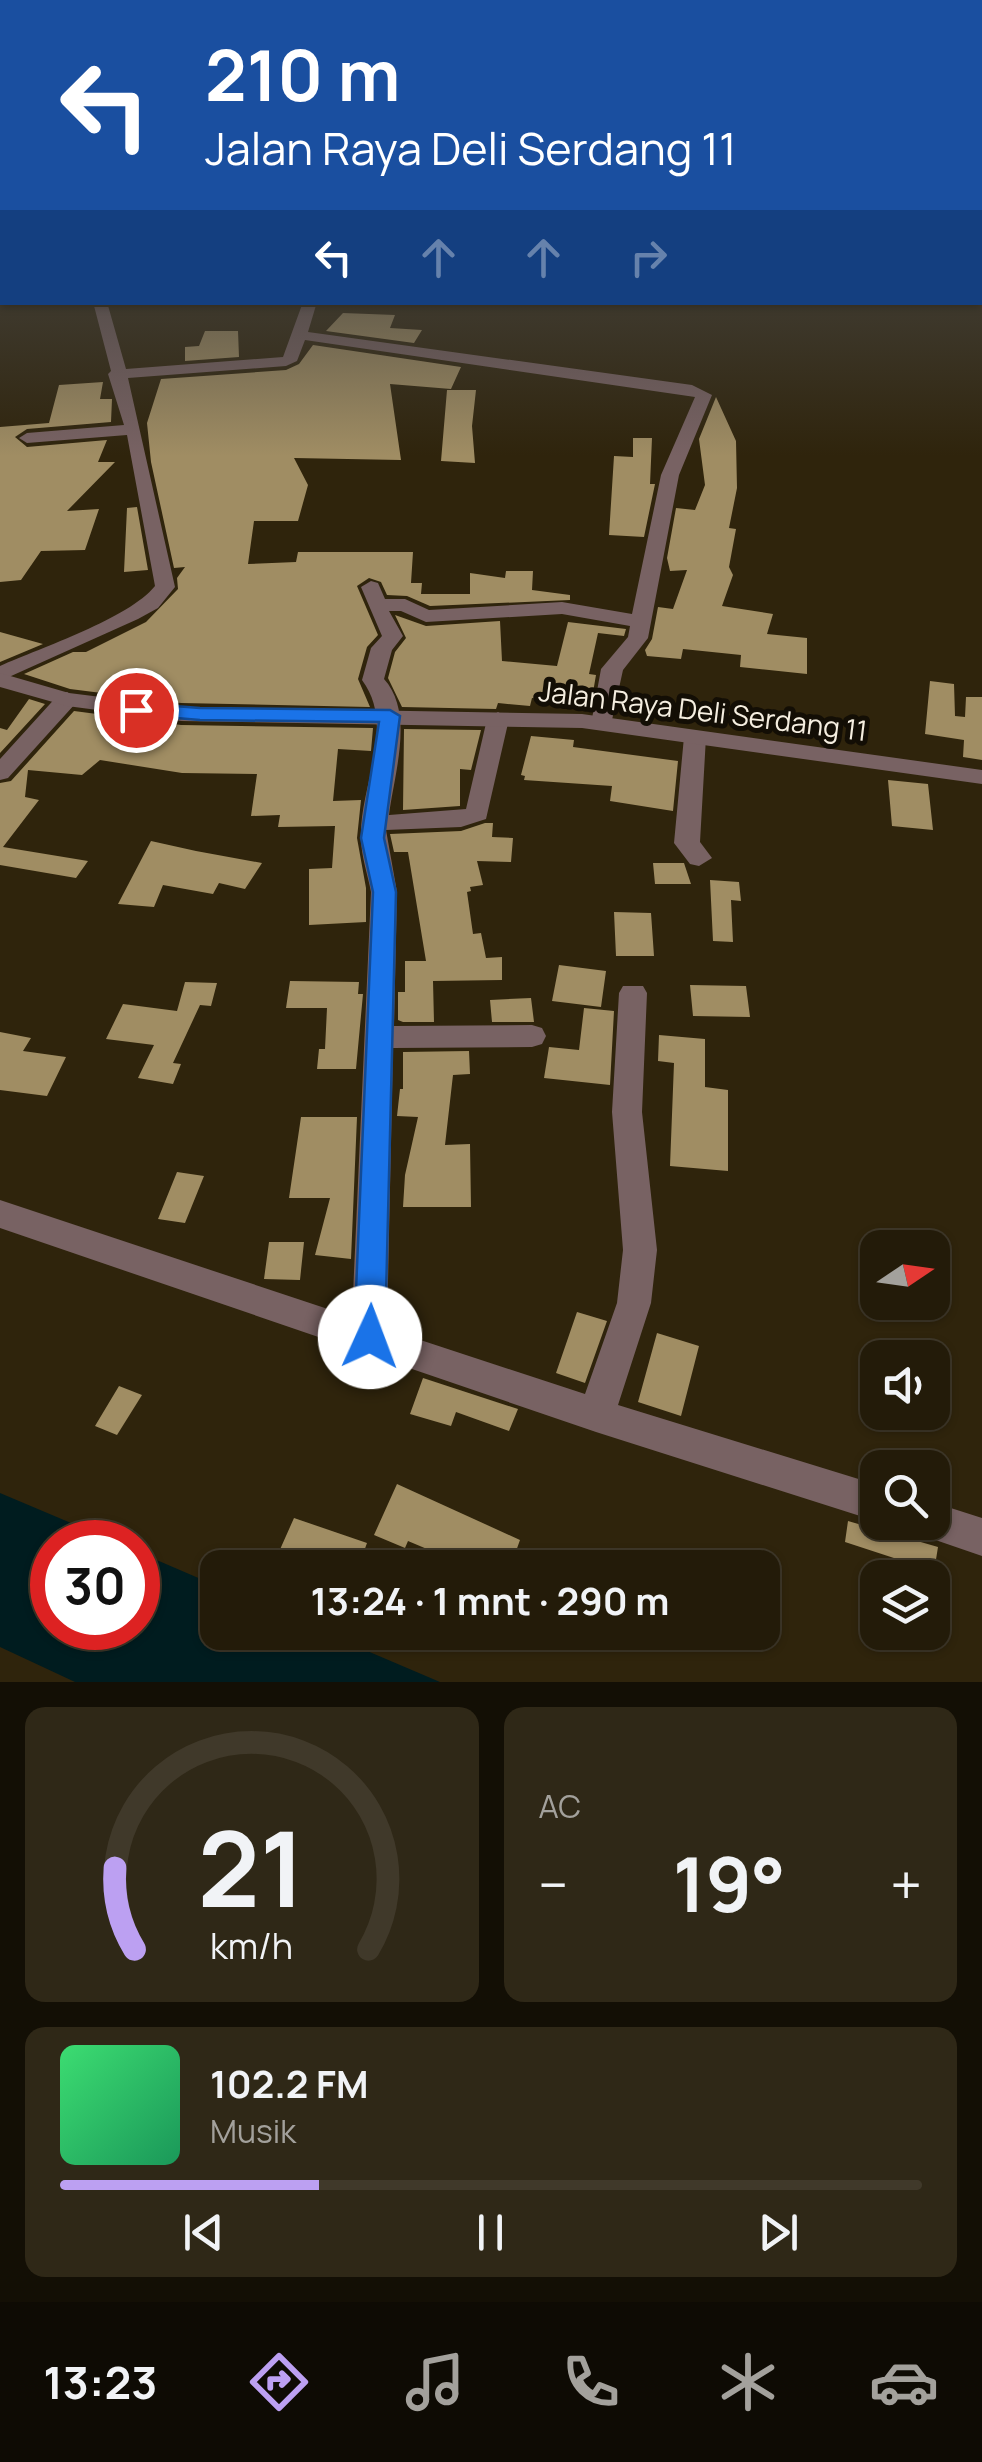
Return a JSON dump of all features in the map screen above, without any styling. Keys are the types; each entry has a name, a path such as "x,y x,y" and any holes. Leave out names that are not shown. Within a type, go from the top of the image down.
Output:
{"street":[{"path":"0,677 110,626 162,594 162,557 134,429 116,374 101,305"},
{"path":"116,374 279,363 292,358 309,305"},
{"path":"299,335 702,393 698,414 670,475 636,644 617,659 612,669 602,724"},
{"path":"27,438 134,429"},
{"path":"370,1337 384,892 374,857 374,823 390,716 382,690 373,684 382,648 393,636 380,624 375,596 426,616 562,608 641,622"},
{"name":"Jalan Raya Deli Serdang 11","path":"0,677 67,699 181,714 498,718 602,724 982,777"},
{"path":"0,773 67,699"},
{"path":"374,823 460,819 476,814 498,718"},
{"path":"695,736 687,843 699,858"},
{"path":"596,1415 634,1303 640,1250 627,1112 632,993"},
{"path":"378,1037 532,1036"},
{"path":"0,1214 596,1415 860,1498"},
{"path":"950,1527 982,1537"}],"water":[{"path":"0,1493 64,1520 30,1520 30,1650 160,1650 160,1561 200,1579 200,1650 365,1650 440,1682 75,1682 0,1647"}],"building":[{"path":"343,313 395,315 390,328 422,330 414,343 326,331"},
{"path":"205,331 238,331 239,357 185,361 185,347 199,346"},
{"path":"313,345 461,367 451,389 390,384 401,460 294,458 308,485 298,521 254,521 248,564 296,562 298,552 413,552 411,583 422,583 421,594 470,594 470,573 505,578 506,571 533,571 532,590 570,595 570,600 430,606 407,596 387,595 381,582 369,578 357,586 378,635 367,647 358,679 370,707 181,703 70,689 24,674 73,652 86,652 146,622 178,589 177,578 185,567 174,568 151,462 147,423 161,379 286,370 299,364"},
{"path":"103,382 100,399 112,399 111,422 27,429 15,437 27,447 107,440 98,462 115,462 67,511 99,509 85,550 41,551 21,580 0,582 0,427 49,423 59,385"},
{"path":"447,390 476,390 472,426 475,463 441,461"},
{"path":"716,397 736,441 737,488 729,528 736,529 729,567 733,575 722,606 773,614 767,634 807,638 807,674 740,667 741,655 683,649 681,659 647,656 645,650 652,639 658,607 673,609 687,570 670,571 667,558 676,508 695,510 705,485 699,439"},
{"path":"633,438 652,438 650,484 655,484 644,537 609,535 614,456 633,457"},
{"path":"137,507 148,570 124,572 127,508"},
{"path":"395,615 426,626 500,621 502,661 557,666 568,622 626,629 624,636 598,633 589,674 596,675 591,704 532,698 530,706 498,703 496,709 402,707 388,678 395,652 406,638"},
{"path":"0,632 43,644 0,662"},
{"path":"930,681 954,684 955,716 965,717 966,697 982,697 982,760 963,757 964,740 925,734"},
{"path":"29,699 45,704 0,753 0,728 7,730"},
{"path":"74,711 181,725 373,728 371,751 338,749 333,801 361,800 357,838 366,888 366,922 309,925 309,869 332,868 335,826 278,827 280,815 251,816 257,774 182,773 100,760 82,775 28,770 25,797 39,800 3,847 88,861 76,878 0,865 0,783 11,781"},
{"path":"404,729 481,730 471,770 460,769 460,806 403,810"},
{"path":"531,736 574,740 573,747 678,761 673,811 610,801 612,786 524,780 521,775"},
{"path":"888,780 928,784 933,830 892,826"},
{"path":"493,823 492,837 513,838 511,862 477,861 483,885 470,887 467,892 473,934 481,933 486,958 502,957 502,980 433,981 434,1022 398,1020 398,992 405,992 405,961 426,961 408,852 394,852 390,834 461,831"},
{"path":"151,841 262,863 245,889 219,883 213,894 163,885 154,907 118,904"},
{"path":"653,863 684,863 691,884 655,884"},
{"path":"710,880 739,882 741,901 731,900 733,942 713,941"},
{"path":"614,912 651,913 654,956 616,956"},
{"path":"559,965 606,971 601,1007 552,1001"},
{"path":"290,981 359,982 358,994 363,994 356,1069 317,1069 319,1049 325,1049 327,1008 286,1008"},
{"path":"185,982 217,983 211,1006 200,1005 173,1063 181,1064 173,1084 138,1078 154,1045 106,1039 123,1004 177,1011"},
{"path":"690,985 746,986 750,1017 693,1016"},
{"path":"531,998 534,1022 492,1022 490,1000"},
{"path":"584,1008 614,1011 610,1085 544,1078 549,1047 579,1050"},
{"path":"0,1032 31,1038 23,1051 66,1057 47,1096 0,1090"},
{"path":"659,1035 705,1039 705,1087 728,1090 728,1171 670,1166 674,1063 658,1061"},
{"path":"469,1051 470,1074 453,1075 445,1145 470,1144 471,1207 403,1207 405,1175 418,1117 397,1116 403,1089 403,1052"},
{"path":"301,1117 357,1117 351,1259 315,1255 330,1198 289,1198"},
{"path":"177,1172 204,1176 185,1223 158,1219"},
{"path":"269,1242 304,1242 300,1280 264,1279"},
{"path":"577,1312 607,1321 585,1383 556,1373"},
{"path":"657,1333 699,1346 681,1416 638,1402"},
{"path":"423,1378 518,1409 509,1431 456,1412 451,1426 410,1414"},
{"path":"119,1386 142,1395 117,1435 95,1426"},
{"path":"397,1484 520,1540 516,1550 429,1550 408,1541 405,1548 374,1535"},
{"path":"294,1518 367,1543 364,1550 280,1550"},
{"path":"848,1521 860,1524 860,1540 914,1540 938,1547 936,1560 900,1560 845,1542"}],"route":[{"path":"136,710 390,716 372,838 384,892 370,1337"}]}
